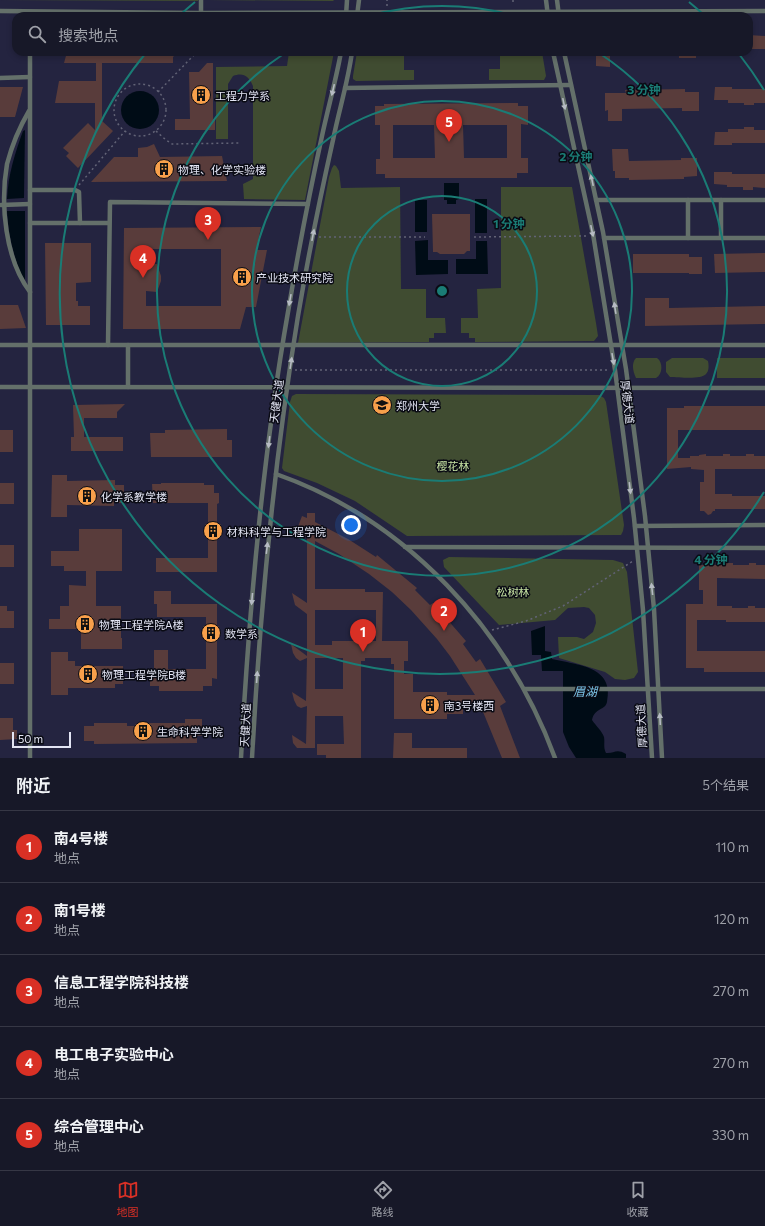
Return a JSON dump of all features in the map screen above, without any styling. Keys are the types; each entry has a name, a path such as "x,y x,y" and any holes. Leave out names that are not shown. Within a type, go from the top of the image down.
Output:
{"lane":[{"path":"201,0 201,12"},
{"path":"346,12 347,0"},
{"path":"357,12 358,0"},
{"path":"546,0 548,12"},
{"path":"557,0 558,12"},
{"path":"0,11 12,12"},
{"path":"662,12 765,11"},
{"path":"30,56 30,758"},
{"name":"天健大道","path":"241,758 255,563 276,387 308,204 340,56"},
{"name":"天健大道","path":"252,758 266,557 287,387 312,237 351,56"},
{"name":"厚德大道","path":"554,56 593,236 615,370 635,526 643,610 652,758"},
{"name":"厚德大道","path":"565,56 604,238 628,388 654,609 662,758"},
{"path":"0,78 30,77"},
{"path":"344,88 571,85"},
{"path":"30,109 18,129 6,165 1,205 9,250 21,280 30,292"},
{"path":"30,190 75,190 79,192 80,223"},
{"path":"596,200 765,200"},
{"path":"688,200 688,238"},
{"path":"721,200 721,238"},
{"path":"108,345 110,202 308,204"},
{"path":"1,205 30,204"},
{"path":"30,223 110,223"},
{"path":"604,238 765,238"},
{"path":"0,345 765,345"},
{"path":"128,345 128,387"},
{"path":"0,387 765,388"},
{"path":"276,474 325,495 346,506 384,531 438,575 487,632 509,663 540,720 556,758"},
{"path":"635,526 765,525"},
{"path":"405,547 765,548"},
{"path":"524,689 765,689"}],"path":[{"path":"158,92 192,56"},
{"path":"137,85 148,86 158,92 164,102 166,113 162,124 151,134 141,136 132,135 125,131 117,122 114,112 115,102 122,92 126,88 137,85"},
{"path":"156,130 172,144 241,143"},
{"path":"75,190 125,131"},
{"path":"474,237 593,236"},
{"path":"312,237 425,237"},
{"path":"290,370 615,370"},
{"path":"487,632 509,627 563,606 638,558"}],"shaded area":[{"name":"郑州大学","path":"0,0 765,0 765,758 0,758"}],"green space":[{"path":"0,0 198,0 198,1"},
{"path":"207,0 334,0 333,1"},
{"path":"288,56 333,56 305,200 244,199 243,184 253,179 253,86 248,77 240,74 233,76 228,84 228,139 216,139 216,67 287,66"},
{"path":"356,56 404,56 404,70 414,70 414,80 356,81 353,79"},
{"path":"500,56 543,56 546,76 544,80 489,80 489,69 500,69"},
{"path":"334,165 339,171 341,188 400,187 401,289 426,289 426,318 445,318 446,333 434,333 434,338 429,338 429,342 298,343 329,177"},
{"path":"501,187 572,187 598,336 594,341 475,342 475,338 469,338 469,333 461,333 461,318 478,318 477,289 501,288"},
{"path":"636,358 657,358 661,365 660,374 656,378 636,378 633,362"},
{"path":"672,358 703,358 708,361 708,371 700,377 670,377 666,372 666,362"},
{"path":"717,358 765,358 765,378 717,378"},
{"name":"樱花林","path":"296,394 599,395 604,398 606,402 624,525 623,531 621,535 407,536 355,501 317,483 284,471 282,468 290,402 292,396"},
{"name":"松树林","path":"449,557 613,560 623,563 627,572 638,672 634,678 625,680 615,679 605,672 559,658 558,637 577,637 584,639 593,632 596,623 595,615 589,608 568,608 555,620 499,625 444,567 443,560"}],"water":[{"path":"140,91 150,94 156,100 159,110 156,120 150,126 140,129 130,126 124,120 121,110 124,100 130,94"},
{"path":"25,130 24,198 7,199 12,164 23,131"},
{"path":"444,183 459,183 459,199 456,200 456,204 447,204 447,200 444,200"},
{"path":"475,199 487,199 487,233 475,233"},
{"path":"415,200 427,200 427,232 415,232"},
{"path":"7,211 25,211 25,280 23,280 14,255"},
{"path":"428,240 428,260 448,260 448,274 416,275 415,241"},
{"path":"476,241 487,241 488,274 456,274 456,259 476,259"},
{"name":"眉湖","path":"545,626 545,651 551,652 552,659 592,669 600,674 605,681 608,690 606,705 595,713 592,720 603,735 606,753 620,751 626,754 626,758 576,758 569,747 563,732 563,671 542,671 541,655 532,655 531,631"}],"building":[{"path":"753,35 765,36 765,49 753,49"},
{"path":"66,56 174,56 173,63 102,63 102,121 113,131 78,168 66,156 69,153 63,148 88,123 95,130 95,103 55,103 59,81 96,81 96,63 64,63"},
{"path":"596,56 610,56 610,67 596,66"},
{"path":"679,56 696,56 696,58 679,58"},
{"name":"工程力学系","path":"207,63 213,63 213,119 215,119 215,130 175,130 175,119 190,119 189,72 199,72"},
{"path":"0,87 23,87 15,117 0,117"},
{"path":"715,87 732,87 732,89 765,89 765,103 744,105 744,103 728,103 728,100 714,100"},
{"path":"685,89 685,92 699,92 699,111 682,111 682,108 622,109 622,121 608,121 608,110 605,111 605,93 626,93 625,90"},
{"path":"518,103 518,106 528,106 528,125 521,124 521,158 528,158 528,173 517,173 517,178 385,178 385,174 376,174 376,159 380,159 380,125 375,125 375,106 384,106 384,104","holes":["393,125 434,125 435,158 393,158","463,125 507,125 507,158 464,158"]},
{"path":"744,127 754,127 754,130 765,130 765,143 732,143 732,145 714,145 715,132 728,132 728,129 744,129"},
{"name":"物理、化学实验楼","path":"154,144 160,157 222,156 227,181 91,182 114,157 138,157 138,148 147,147"},
{"path":"612,149 628,149 629,161 681,160 681,158 697,158 697,176 684,177 684,179 629,180 629,178 615,178 615,171 613,171"},
{"path":"714,172 732,172 732,174 765,174 765,188 753,187 753,190 743,190 743,187 727,187 727,185 714,184"},
{"path":"432,214 470,214 470,251 467,251 464,254 440,254 433,252"},
{"path":"261,227 256,250 267,250 256,307 246,307 240,329 123,329 124,228","holes":["147,249 221,249 221,306 146,306 146,291 157,292 161,281 157,264 147,264"]},
{"path":"45,243 91,243 91,282 76,283 76,301 78,301 78,306 90,306 90,325 46,325"},
{"path":"765,253 765,272 715,273 714,254"},
{"path":"633,254 689,254 689,257 702,257 702,274 633,273"},
{"path":"645,298 669,298 669,308 765,306 765,324 645,326"},
{"path":"0,305 18,305 26,328 0,329"},
{"path":"125,404 117,412 117,418 84,418 84,437 123,437 123,451 71,451 71,437 74,437 73,405"},
{"path":"684,406 765,406 765,430 678,430 678,458 690,458 690,456 706,454 706,456 723,456 723,454 730,454 730,456 746,456 746,454 754,454 754,456 765,456 765,469 715,469 715,494 732,494 732,496 765,496 765,509 715,509 715,511 708,515 704,511 700,511 700,482 704,482 704,470 691,469 691,467 667,469 667,408 684,408"},
{"path":"227,429 227,440 232,440 232,457 151,457 150,433 165,433 165,430"},
{"path":"0,430 13,430 13,452 0,452"},
{"name":"化学系教学楼","path":"52,475 67,475 67,481 115,480 115,485 124,485 124,503 114,503 114,506 67,505 67,517 51,517"},
{"path":"0,483 14,483 14,504 0,504"},
{"name":"材料科学与工程学院","path":"204,483 204,485 214,485 214,493 219,493 219,503 217,504 217,572 156,572 156,558 208,558 208,503 153,503 152,484"},
{"path":"307,513 315,513 315,522 348,539 376,557 377,555 417,588 415,590 430,605 433,603 466,641 463,644 476,662 480,659 506,702 500,706 520,758 502,758 481,707 463,707 463,714 447,714 447,719 394,719 394,664 391,664 391,658 365,658 365,661 361,661 361,758 326,758 326,755 317,755 317,744 344,744 343,716 315,716 315,748 297,748 293,743 292,735 306,744 307,706 301,708 297,706 292,692 306,701 307,658 300,661 296,658 291,644 307,656 307,614 295,605 292,593 307,603 307,537 296,532 302,516 307,518","holes":["315,541 339,554 369,574 392,592 411,610 450,656 475,695 447,695 447,692 413,692 413,674 404,674 404,661 408,661 408,641 382,641 383,592 365,592 365,589 315,589","315,610 376,610 376,641 332,641 332,645 315,645","315,658 343,658 343,689 315,689"]},
{"path":"79,529 122,529 122,571 96,571 96,606 121,606 122,649 81,649 81,629 49,629 49,619 60,619 60,606 69,606 69,585 86,586 86,571 64,571 64,566 51,566 51,551 79,551"},
{"path":"0,545 14,545 14,567 0,567"},
{"path":"709,561 714,565 733,563 733,565 749,565 749,563 756,563 756,565 765,565 765,579 717,578 717,606 748,608 748,606 755,606 755,608 765,608 765,622 697,620 697,651 765,651 765,672 704,672 704,668 686,668 686,604 703,604 703,590 699,590 699,565 703,565"},
{"name":"数学系","path":"154,591 171,591 171,604 217,604 217,679 212,678 212,686 203,686 203,691 159,691 159,686 150,686 150,669 154,669 154,650 168,650 168,669 206,669 206,617 157,617 157,604 154,604"},
{"path":"0,606 7,606 7,611 14,611 14,628 0,628"},
{"name":"物理工程学院B楼","path":"51,652 68,652 68,661 75,661 75,666 123,666 123,684 115,684 115,688 68,688 68,695 51,695"},
{"path":"0,663 14,663 14,684 0,684"},
{"path":"0,718 13,718 13,730 17,730 17,739 0,740"},
{"name":"生命科学学院","path":"185,719 202,719 202,736 197,736 197,743 94,744 94,741 84,741 84,726 94,726 94,723 127,723 127,726 149,726 149,723 185,723"},
{"path":"394,733 412,733 412,748 467,748 467,758 393,758"}],"place":[{"name":"工程力学系","path":"201,95"},
{"name":"综合管理中心","path":"449,142"},
{"name":"物理、化学实验楼","path":"164,169"},
{"name":"信息工程学院科技楼","path":"208,240"},
{"name":"产业技术研究院","path":"242,277"},
{"name":"电工电子实验中心","path":"143,278"},
{"name":"郑州大学","path":"382,405"},
{"name":"化学系教学楼","path":"87,496"},
{"name":"材料科学与工程学院","path":"213,531"},
{"name":"物理工程学院A楼","path":"85,624"},
{"name":"南1号楼","path":"444,631"},
{"name":"数学系","path":"211,633"},
{"name":"南4号楼","path":"363,652"},
{"name":"物理工程学院B楼","path":"88,674"},
{"name":"南3号楼西","path":"430,705"},
{"name":"生命科学学院","path":"143,731"}]}
